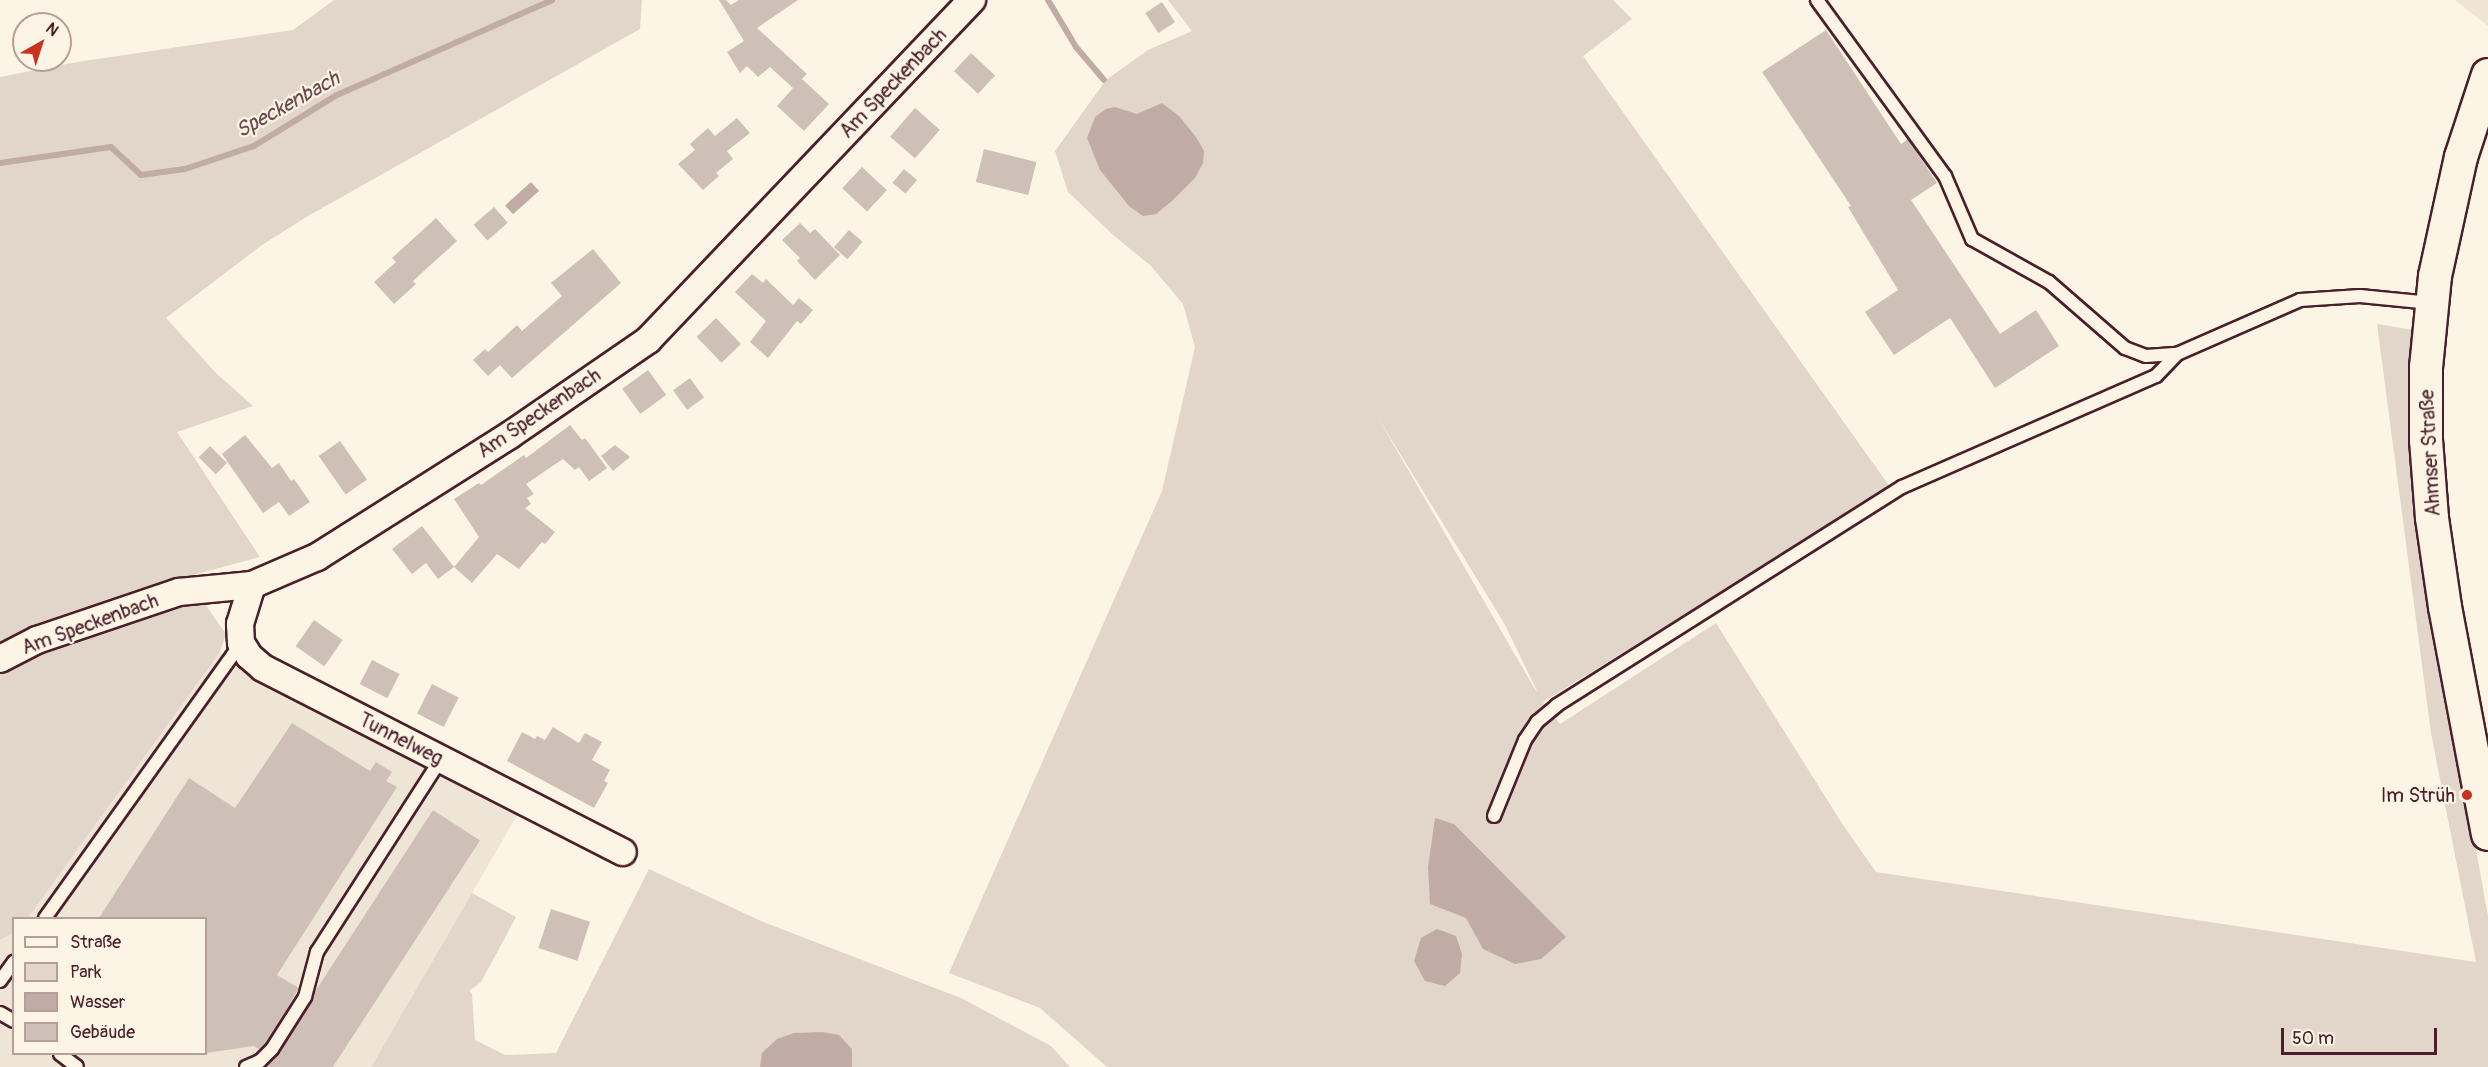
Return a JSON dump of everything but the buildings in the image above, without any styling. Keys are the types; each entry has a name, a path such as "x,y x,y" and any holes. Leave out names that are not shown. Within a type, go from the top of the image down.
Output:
{"street":[{"name":"Am Speckenbach","path":"0,659 37,639 179,592 252,585 317,557 510,435 648,340 972,0"},
{"name":"Ahmser Straße","path":"2488,75 2461,158 2444,228 2431,303 2426,367 2426,440 2432,518 2445,607 2488,834"},
{"path":"241,643 240,624 252,585"},
{"name":"Tunnelweg","path":"241,643 249,656 263,668 623,852"}],"lane":[{"path":"1817,0 1945,176 1972,239 2049,282 2125,348 2146,356 2177,354 2300,300 2360,296 2431,303"},
{"path":"1494,816 1525,740 1537,722 1557,705 1902,488 2156,376 2177,354"},
{"path":"46,917 241,643"},
{"path":"246,1067 260,1061 272,1049 305,997 317,952 441,759"},
{"path":"0,981 12,965"},
{"path":"62,1055 76,1067"}],"shaded area":[{"path":"2455,0 2488,0 2488,26"},
{"path":"220,652 519,812 371,1067 0,1067 0,940 12,934 12,1055 207,1055 207,917 29,917"}],"green space":[{"path":"334,0 642,0 640,29 308,216 262,245 166,318 216,373 253,406 177,432 260,557 186,577 226,634 220,652 29,917 12,917 12,934 0,940 0,77 26,72 72,72 72,63 293,30"},
{"path":"1168,0 1613,0 1632,19 1583,56 1890,487 1543,702 1560,724 1716,623 1843,825 1876,872 2476,962 2431,733 2377,324 2413,330 2414,505 2488,916 2488,1067 1107,1067 1040,1008 949,973 1162,491 1195,347 1183,304 1151,266 1112,234 1068,192 1055,151 1106,80 1148,50 1192,31","holes":["1377,416 1504,623 1537,691"]},
{"path":"649,869 761,921 961,998 1051,1046 1070,1067 371,1067 472,893 516,917 481,982 469,991 472,994 475,1040 505,1055 556,1053"}],"water":[{"path":"1162,103 1179,116 1196,137 1204,151 1203,163 1195,178 1172,201 1156,214 1143,216 1129,206 1100,170 1087,138 1095,117 1106,109 1115,107 1137,114"},
{"path":"531,182 539,191 513,214 505,205"},
{"path":"1435,818 1454,824 1566,937 1541,959 1515,964 1483,949 1466,918 1430,904 1428,867"},
{"path":"1437,929 1456,936 1462,954 1460,973 1445,986 1425,981 1414,961 1421,938"},
{"path":"822,1032 839,1035 852,1049 852,1067 760,1067 762,1053 777,1039 794,1033"}],"waterway":[{"name":"Speckenbach","path":"0,163 111,147 141,175 185,169 254,146 337,95 552,0"},
{"path":"1048,0 1076,47 1104,80"}],"place":[{"name":"Im Strüh","path":"2467,795"}]}
